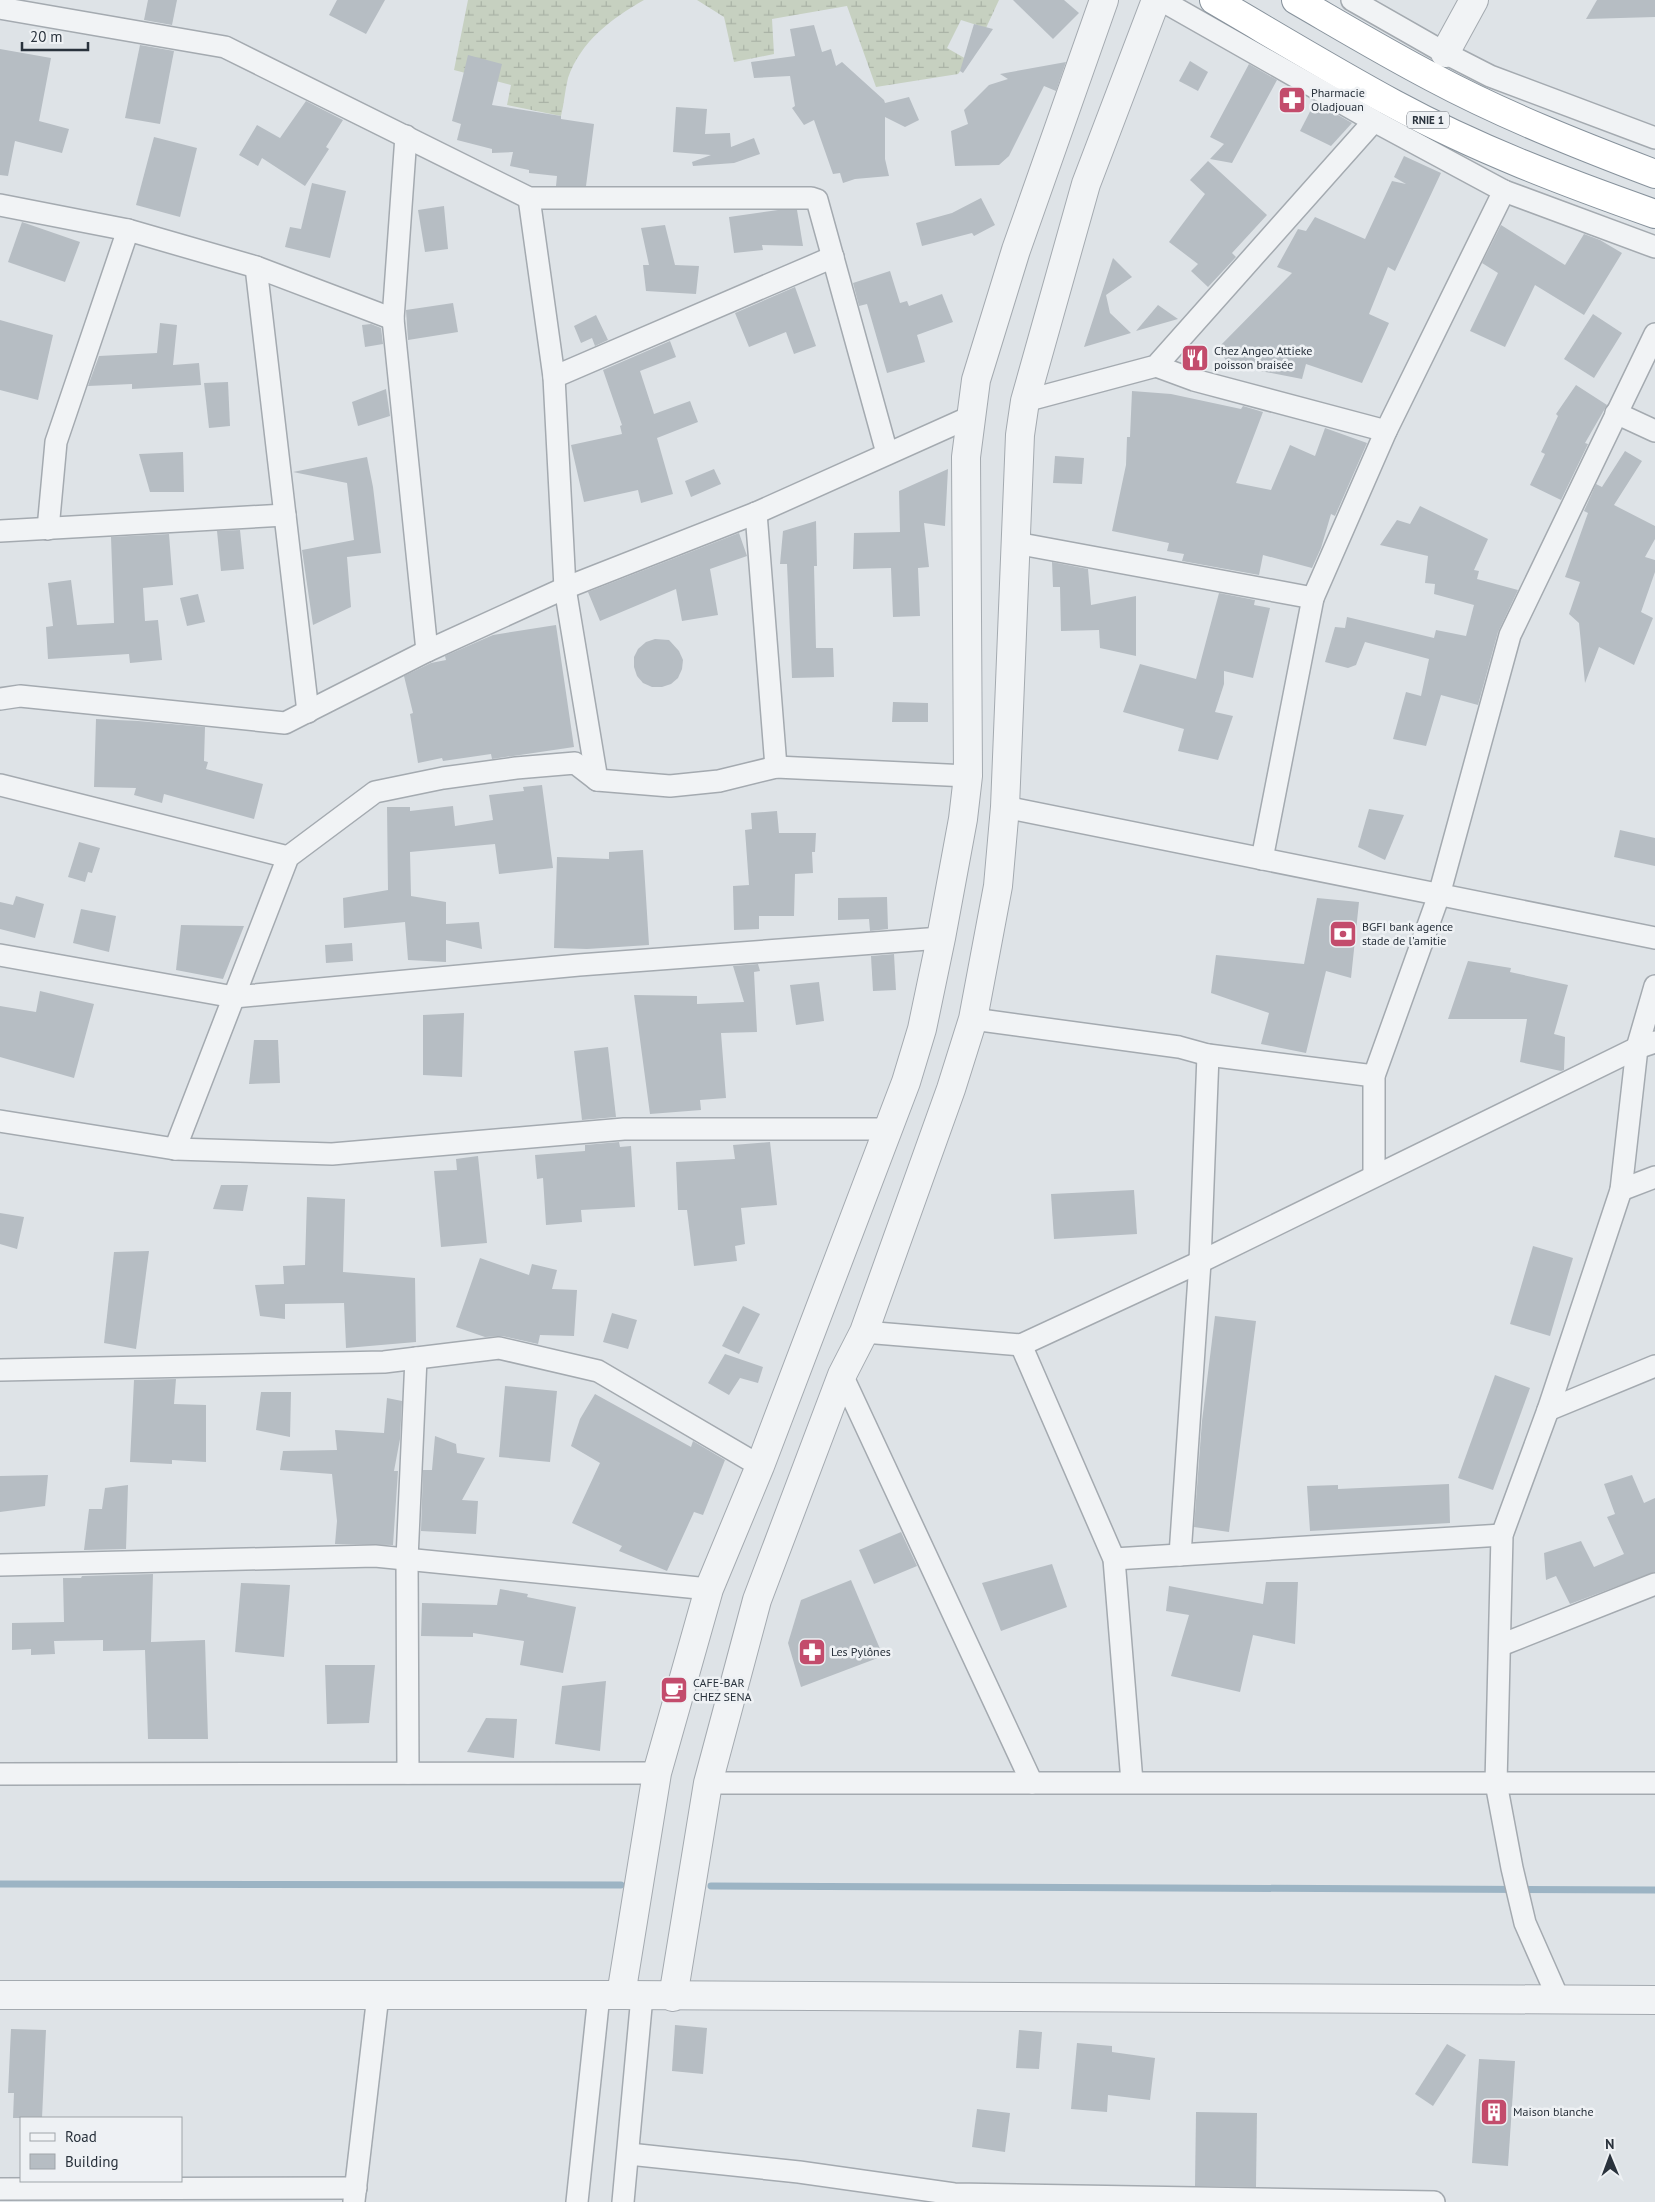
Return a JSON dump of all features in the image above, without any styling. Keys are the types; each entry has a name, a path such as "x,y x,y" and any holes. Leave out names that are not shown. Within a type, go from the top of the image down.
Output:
{"highway":[{"name":"RNIE 1","path":"1214,0 1395,104 1473,142 1540,171 1655,214"},
{"path":"1296,0 1432,77 1584,147 1655,174"}],"street":[{"path":"577,2202 621,1996 656,1773 708,1589 760,1466 889,1128 922,1029 964,819 968,776 966,458 976,380 1016,250 1104,0"},
{"path":"673,1997 708,1782 757,1600 842,1376 864,1332 952,1089 973,1018 998,886 1005,807 1020,435 1025,401 1086,184 1156,0"},
{"path":"1161,0 1374,122 1504,191 1655,247"},
{"path":"1352,0 1445,53 1490,76 1655,138"},
{"path":"1445,53 1474,0"},
{"path":"0,8 225,47 529,198 811,198 817,200 887,453"},
{"path":"1025,401 1156,366 1374,122"},
{"path":"406,136 393,319 427,651"},
{"path":"1262,859 1313,598 1386,431 1504,191"},
{"path":"529,198 554,377 565,588 597,780"},
{"path":"0,205 128,230 256,267 393,319"},
{"path":"48,529 56,442 128,230"},
{"path":"554,377 834,257"},
{"path":"256,267 308,712"},
{"path":"1374,1176 1374,1076 1439,895 1510,635 1655,334"},
{"path":"1156,366 1194,380 1386,431"},
{"path":"1616,413 1655,431"},
{"path":"0,699 20,696 284,723 427,651 565,588 756,513 970,417"},
{"path":"756,513 776,768"},
{"path":"0,531 285,515"},
{"path":"1016,543 1313,598"},
{"path":"175,1149 288,857 375,792 443,778 516,768 575,763 597,780 670,786 720,781 776,768 968,776"},
{"path":"0,785 288,857"},
{"path":"1005,807 1655,938"},
{"path":"0,955 234,997 579,965 941,938"},
{"path":"1559,2000 1525,1923 1512,1868 1496,1783 1501,1645 1502,1534 1548,1410 1621,1190 1655,986"},
{"path":"973,1018 1179,1047 1208,1055 1374,1076"},
{"path":"864,1332 1021,1345 1200,1262 1646,1045"},
{"path":"1180,1555 1200,1262 1208,1055"},
{"path":"0,1122 175,1149 332,1154 624,1129 889,1128"},
{"path":"1621,1190 1655,1177"},
{"path":"1021,1345 1114,1559 1132,1782"},
{"path":"0,1370 384,1362 499,1348 598,1371 760,1466"},
{"path":"408,1773 407,1559 416,1358"},
{"path":"1548,1410 1655,1366"},
{"path":"842,1376 1032,1783"},
{"path":"1114,1559 1502,1534"},
{"path":"0,1565 375,1556 708,1589"},
{"path":"1501,1645 1655,1584"},
{"path":"0,1774 656,1773"},
{"path":"708,1782 1655,1783"},
{"path":"0,1995 1655,2000"},
{"path":"0,2189 355,2195 378,1995"},
{"path":"621,1996 629,2154 623,2202"},
{"path":"629,2154 799,2172 954,2194 1434,2202"}],"green space":[{"path":"468,0 644,0 598,32 581,53 568,78 561,116 507,105 511,85 454,70"},
{"path":"697,0 999,0 986,28 961,20 947,48 968,60 958,74 876,87 847,6 772,19 774,54 734,62 724,17"}],"building":[{"path":"148,0 177,0 172,25 144,20"},
{"path":"337,0 385,0 366,34 329,15"},
{"path":"1013,0 1064,0 1079,13 1053,39"},
{"path":"1597,0 1655,0 1655,17 1586,19"},
{"path":"974,24 993,29 963,73 960,71"},
{"path":"814,25 822,52 831,49 836,66 842,62 885,103 909,97 919,120 905,127 885,117 885,159 889,176 855,179 843,183 840,173 833,174 814,120 804,125 792,108 795,106 790,76 754,78 751,62 795,56 790,29"},
{"path":"140,45 174,51 160,124 125,118"},
{"path":"0,49 51,58 39,121 69,129 62,153 15,141 8,176 0,175"},
{"path":"468,55 502,64 492,105 561,116 561,119 594,124 586,186 556,186 557,176 529,173 529,170 510,166 513,152 492,153 492,149 457,140 461,124 452,121"},
{"path":"1190,61 1208,72 1198,91 1179,81"},
{"path":"1066,62 1056,91 1044,86 1009,156 999,165 955,166 951,131 968,124 964,110 989,85 1008,79 1000,74"},
{"path":"1249,64 1277,80 1232,163 1210,159 1224,144 1210,137"},
{"path":"306,101 343,120 326,147 329,149 305,186 262,158 258,166 239,155 257,125 280,138"},
{"path":"1315,102 1352,123 1331,146 1300,131"},
{"path":"676,107 707,109 705,134 730,133 731,147 754,138 760,154 734,163 693,166 692,162 711,155 673,152"},
{"path":"154,137 197,148 180,217 136,205"},
{"path":"1404,156 1441,173 1395,271 1388,267 1369,314 1389,323 1362,383 1306,364 1302,379 1229,365 1218,348 1292,273 1277,267 1298,229 1306,231 1315,217 1365,239 1392,181 1406,184 1394,177"},
{"path":"1208,161 1267,215 1232,253 1236,257 1208,287 1191,271 1198,264 1169,242 1205,194 1190,180"},
{"path":"312,183 346,191 330,258 285,247 290,227 301,229"},
{"path":"981,198 995,225 974,236 972,233 922,246 916,223 952,213"},
{"path":"444,206 448,249 425,252 418,210"},
{"path":"778,210 797,210 803,246 762,245 763,250 734,253 729,217"},
{"path":"22,222 80,242 65,282 8,262"},
{"path":"665,225 675,265 699,266 696,294 646,291 643,265 649,265 641,228"},
{"path":"1501,225 1565,265 1584,234 1600,240 1622,253 1584,315 1535,285 1505,347 1470,331 1498,273 1482,263"},
{"path":"1113,258 1132,277 1106,295 1110,313 1131,333 1084,347"},
{"path":"890,271 900,303 907,301 909,306 942,294 953,322 917,335 925,362 887,373 867,304 859,306 853,283"},
{"path":"795,287 816,346 794,354 786,332 749,347 735,313"},
{"path":"453,303 458,332 408,340 406,310"},
{"path":"1158,305 1178,319 1136,331"},
{"path":"1593,314 1622,333 1594,378 1564,359"},
{"path":"596,315 608,340 595,346 592,338 581,343 574,326"},
{"path":"0,320 53,335 38,400 0,390"},
{"path":"160,323 177,325 173,365 199,363 201,385 132,389 132,384 88,386 99,356 157,353"},
{"path":"371,324 381,328 383,344 365,347 362,325"},
{"path":"670,341 676,357 640,371 654,414 690,401 698,422 657,438 673,494 641,503 638,490 584,502 571,445 622,434 620,426 622,425 603,370"},
{"path":"228,382 230,426 209,428 204,383"},
{"path":"1576,385 1607,405 1585,443 1588,444 1561,500 1530,485 1545,454 1541,452 1558,416 1556,414"},
{"path":"386,389 390,416 358,426 352,402"},
{"path":"1132,391 1171,394 1241,409 1243,406 1263,412 1236,483 1271,490 1290,445 1315,456 1325,428 1367,443 1335,516 1331,514 1321,548 1312,568 1263,555 1259,575 1182,561 1184,554 1167,551 1169,543 1112,531 1126,465 1127,437 1130,437"},
{"path":"1625,451 1642,461 1614,505 1655,526 1655,539 1645,557 1655,560 1655,572 1641,612 1653,618 1634,665 1599,647 1585,683 1579,623 1569,614 1580,582 1565,577 1588,513 1584,511 1596,484 1602,487"},
{"path":"183,452 184,492 150,492 139,454"},
{"path":"1055,456 1084,458 1082,484 1053,483"},
{"path":"367,457 373,487 381,553 347,557 351,607 313,625 302,550 354,540 347,483 293,472"},
{"path":"714,469 721,484 691,497 685,481"},
{"path":"948,469 945,526 924,523 929,567 918,568 920,616 893,617 891,568 853,569 854,533 900,532 899,491"},
{"path":"1420,506 1488,539 1474,570 1479,571 1477,579 1518,590 1498,632 1478,705 1441,695 1426,746 1393,739 1406,692 1421,696 1429,659 1365,642 1356,665 1348,668 1325,662 1335,627 1345,628 1347,617 1434,638 1436,630 1466,636 1474,605 1434,594 1435,584 1425,583 1428,556 1380,545 1397,520 1410,524"},
{"path":"816,521 817,566 814,566 816,648 833,648 834,677 792,678 787,564 780,564 783,531"},
{"path":"240,530 244,569 221,571 217,531"},
{"path":"739,533 747,556 710,569 718,615 682,621 676,589 600,621 588,592"},
{"path":"169,534 173,585 143,588 145,621 158,620 162,660 130,663 129,654 48,659 46,627 53,626 48,583 71,580 77,625 114,623 111,537"},
{"path":"1052,562 1088,569 1091,605 1136,596 1136,656 1100,648 1099,630 1061,631 1060,587 1053,587"},
{"path":"1219,593 1255,600 1254,605 1270,608 1253,678 1224,671 1224,684 1215,712 1233,716 1218,760 1178,751 1184,729 1123,712 1140,664 1196,679"},
{"path":"198,594 205,622 187,626 180,598"},
{"path":"556,625 574,747 492,759 491,754 443,761 442,758 418,763 410,714 413,713 404,676 431,663 446,660 445,656 493,635"},
{"path":"655,639 669,640 679,651 683,660 678,678 671,684 662,687 652,687 643,683 637,676 634,667 634,657 638,649 646,642"},
{"path":"893,702 928,703 928,722 892,722"},
{"path":"96,719 205,727 204,761 208,762 206,769 263,784 254,819 164,794 162,803 134,795 136,788 94,787"},
{"path":"542,785 553,868 499,874 495,844 410,852 411,896 446,902 446,924 479,922 482,949 446,940 446,962 408,960 405,922 344,928 343,898 388,890 387,807 410,807 410,811 453,806 455,826 493,820 489,795 524,791 523,787"},
{"path":"1369,809 1404,815 1385,860 1358,847"},
{"path":"777,811 779,833 816,833 815,852 812,852 813,873 795,874 794,916 759,916 759,929 734,930 733,886 749,885 745,830 752,829 751,813"},
{"path":"1620,830 1655,838 1655,866 1614,857"},
{"path":"79,842 100,848 92,873 88,872 85,882 68,877"},
{"path":"643,850 649,945 587,949 554,948 557,857 609,859 609,852"},
{"path":"16,896 44,904 35,938 0,929 0,902 13,905"},
{"path":"887,897 888,929 870,931 869,919 838,920 838,898"},
{"path":"1317,898 1359,902 1351,978 1326,971 1306,1053 1261,1044 1269,1013 1211,993 1216,955 1304,964"},
{"path":"81,909 116,916 109,952 73,943"},
{"path":"181,925 244,926 223,979 176,970"},
{"path":"352,943 353,961 326,963 325,945"},
{"path":"894,954 896,990 873,991 871,956"},
{"path":"1468,961 1511,968 1510,972 1568,985 1554,1034 1565,1037 1564,1070 1561,1071 1520,1062 1527,1019 1448,1019"},
{"path":"758,964 760,971 754,972 757,1032 721,1033 726,1098 700,1100 701,1110 650,1114 634,995 697,996 697,1004 744,1002 733,966"},
{"path":"819,982 824,1021 796,1025 790,985"},
{"path":"40,991 94,1004 74,1078 0,1057 0,1006 36,1012"},
{"path":"464,1013 462,1077 423,1075 423,1015"},
{"path":"254,1040 278,1040 280,1083 249,1084"},
{"path":"608,1047 616,1117 582,1120 574,1051"},
{"path":"619,1142 620,1147 631,1146 635,1207 581,1210 582,1222 546,1225 543,1178 537,1179 535,1155 585,1151 585,1145"},
{"path":"770,1142 777,1205 741,1208 745,1244 735,1246 737,1261 694,1266 687,1210 678,1210 676,1162 735,1159 733,1145"},
{"path":"478,1156 487,1243 441,1247 434,1171 457,1170 456,1159"},
{"path":"221,1185 248,1185 243,1211 213,1209"},
{"path":"1134,1190 1137,1234 1054,1239 1051,1194"},
{"path":"307,1197 345,1199 343,1272 415,1278 416,1342 346,1348 344,1303 285,1304 285,1319 260,1316 255,1285 284,1284 283,1266 305,1265"},
{"path":"0,1213 24,1217 17,1249 0,1244"},
{"path":"1533,1246 1573,1258 1550,1336 1510,1324"},
{"path":"149,1251 136,1349 104,1343 114,1252"},
{"path":"480,1258 529,1275 532,1264 557,1270 552,1289 577,1290 574,1336 540,1335 538,1344 502,1336 485,1337 456,1327"},
{"path":"743,1306 760,1314 739,1354 722,1346"},
{"path":"612,1313 637,1320 628,1349 603,1342"},
{"path":"1215,1316 1256,1321 1229,1532 1194,1527 1202,1421"},
{"path":"725,1354 763,1367 758,1383 740,1378 729,1395 708,1383"},
{"path":"1495,1375 1530,1388 1493,1490 1458,1478"},
{"path":"176,1379 174,1404 206,1405 206,1462 172,1460 172,1464 130,1462 134,1380"},
{"path":"505,1386 557,1391 550,1462 499,1457"},
{"path":"261,1392 291,1392 290,1437 256,1430"},
{"path":"595,1394 691,1447 693,1441 725,1460 703,1515 694,1512 667,1571 619,1551 622,1546 572,1523 600,1463 571,1446 580,1419"},
{"path":"387,1398 402,1401 400,1439 394,1471 398,1471 393,1545 335,1544 337,1521 332,1474 280,1470 283,1451 337,1450 335,1430 384,1433"},
{"path":"435,1436 456,1444 457,1453 485,1458 462,1500 478,1501 476,1534 421,1531 423,1470 432,1470"},
{"path":"48,1475 45,1506 0,1512 0,1476"},
{"path":"1632,1475 1644,1503 1655,1498 1655,1572 1570,1604 1556,1576 1546,1580 1544,1553 1581,1541 1594,1567 1624,1554 1607,1517 1615,1514 1604,1484"},
{"path":"1449,1484 1450,1523 1310,1531 1307,1486 1338,1485 1338,1489"},
{"path":"128,1485 126,1549 84,1550 89,1509 102,1509 105,1488"},
{"path":"901,1532 917,1566 874,1584 859,1550"},
{"path":"1052,1564 1067,1607 1001,1631 982,1583"},
{"path":"153,1574 151,1642 205,1640 208,1739 148,1739 145,1650 103,1651 103,1640 54,1641 55,1654 31,1655 31,1649 12,1650 12,1623 64,1622 63,1578"},
{"path":"851,1580 883,1656 801,1687 788,1643 801,1600"},
{"path":"1266,1582 1298,1582 1295,1644 1253,1635 1240,1692 1171,1676 1189,1615 1166,1611 1169,1586 1263,1604"},
{"path":"241,1583 290,1585 284,1657 235,1652"},
{"path":"500,1589 528,1594 527,1597 576,1607 563,1673 520,1665 524,1641 473,1633 473,1637 421,1636 422,1603 497,1605"},
{"path":"325,1665 375,1665 369,1723 327,1724"},
{"path":"606,1681 600,1751 555,1744 562,1686"},
{"path":"486,1718 517,1719 514,1758 467,1752"},
{"path":"675,2025 707,2028 703,2074 672,2071"},
{"path":"11,2029 46,2030 42,2117 13,2118 14,2093 8,2093"},
{"path":"1019,2030 1042,2032 1039,2069 1016,2068"},
{"path":"1077,2043 1112,2046 1112,2052 1155,2058 1150,2100 1108,2095 1107,2112 1071,2109"},
{"path":"1447,2044 1466,2055 1433,2106 1415,2094"},
{"name":"Maison blanche","path":"1479,2059 1515,2061 1508,2166 1472,2163"},
{"path":"977,2109 1010,2113 1005,2152 972,2147"},
{"path":"1196,2112 1257,2113 1256,2187 1195,2186"}],"waterway":[{"path":"0,1884 621,1885"},
{"path":"711,1886 1655,1890"}],"place":[{"name":"Pharmacie Oladjouan","path":"1292,100"},
{"name":"Chez Angeo Attieke poisson braisée","path":"1195,358"},
{"name":"BGFI bank agence stade de l'amitie","path":"1343,934"},
{"name":"Les Pylônes","path":"812,1652"},
{"name":"CAFE-BAR CHEZ SENA","path":"674,1690"},
{"name":"Maison blanche","path":"1494,2112"}]}
